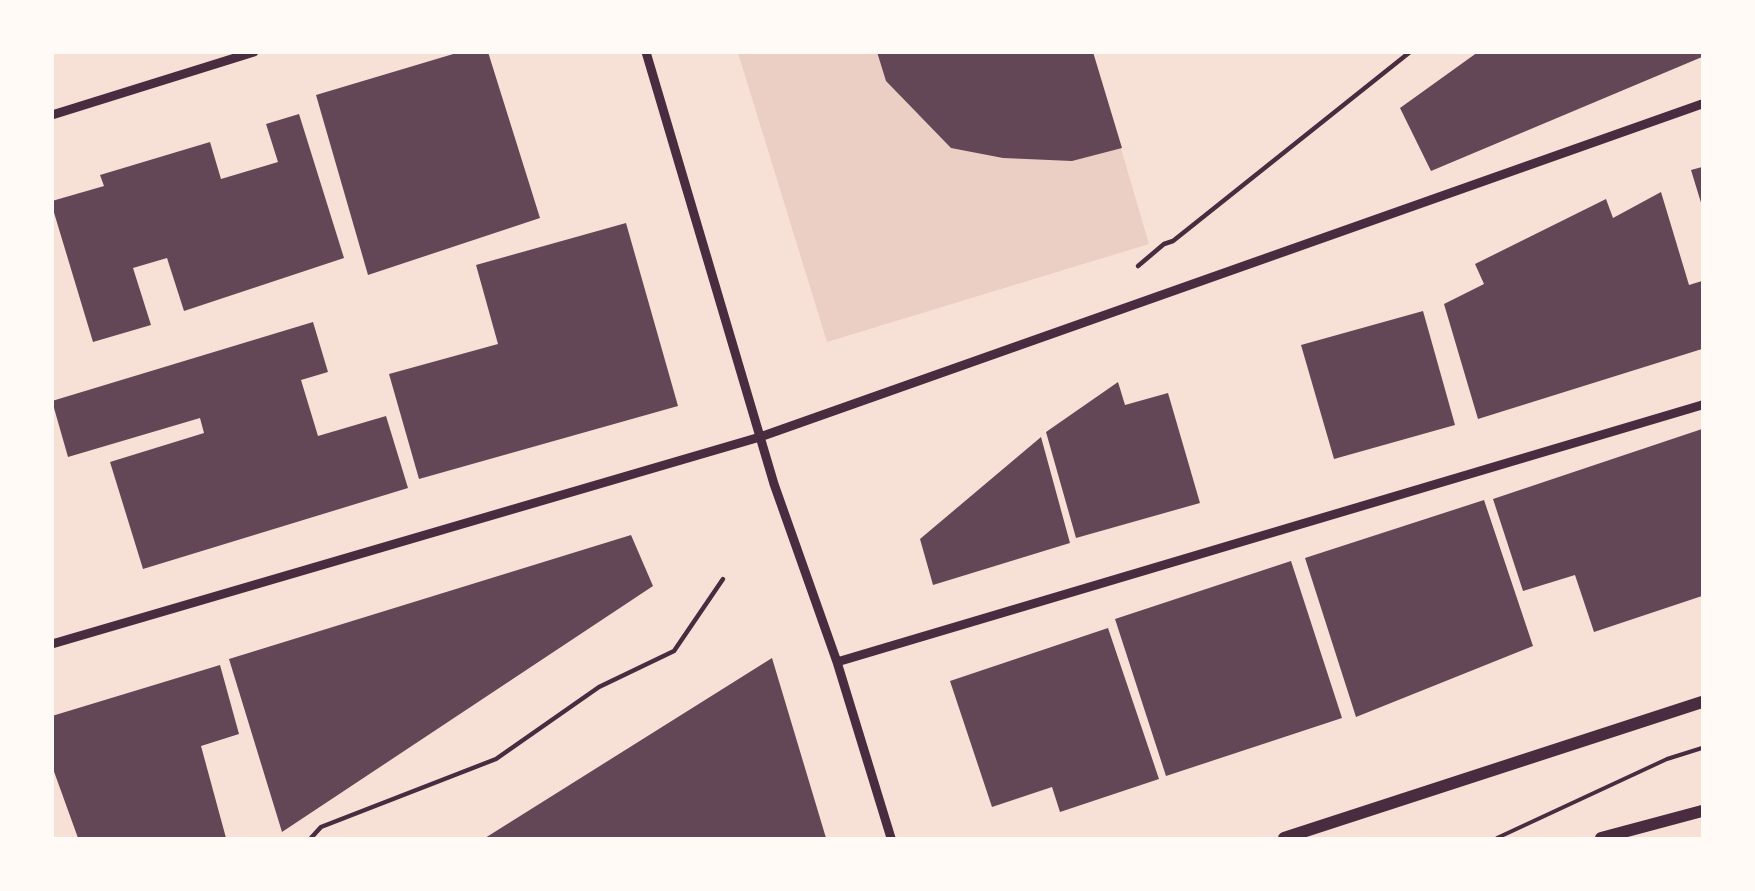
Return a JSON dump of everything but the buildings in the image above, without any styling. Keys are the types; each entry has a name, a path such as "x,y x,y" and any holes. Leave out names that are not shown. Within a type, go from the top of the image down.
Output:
{"main road":[{"path":"1284,838 1702,702"},
{"path":"1601,838 1702,811"}],"street":[{"path":"52,115 254,52"},
{"path":"646,52 774,484 838,662 891,838"},
{"path":"1138,266 1164,244 1173,241 1410,52"},
{"path":"52,644 760,437 1702,104"},
{"path":"838,662 1702,405"},
{"path":"310,838 321,827 496,759 599,687 674,651 723,579"}],"lane":[{"path":"1497,838 1667,759 1702,748"}],"shaded area":[{"path":"738,53 1093,53 1149,244 827,342"}]}
